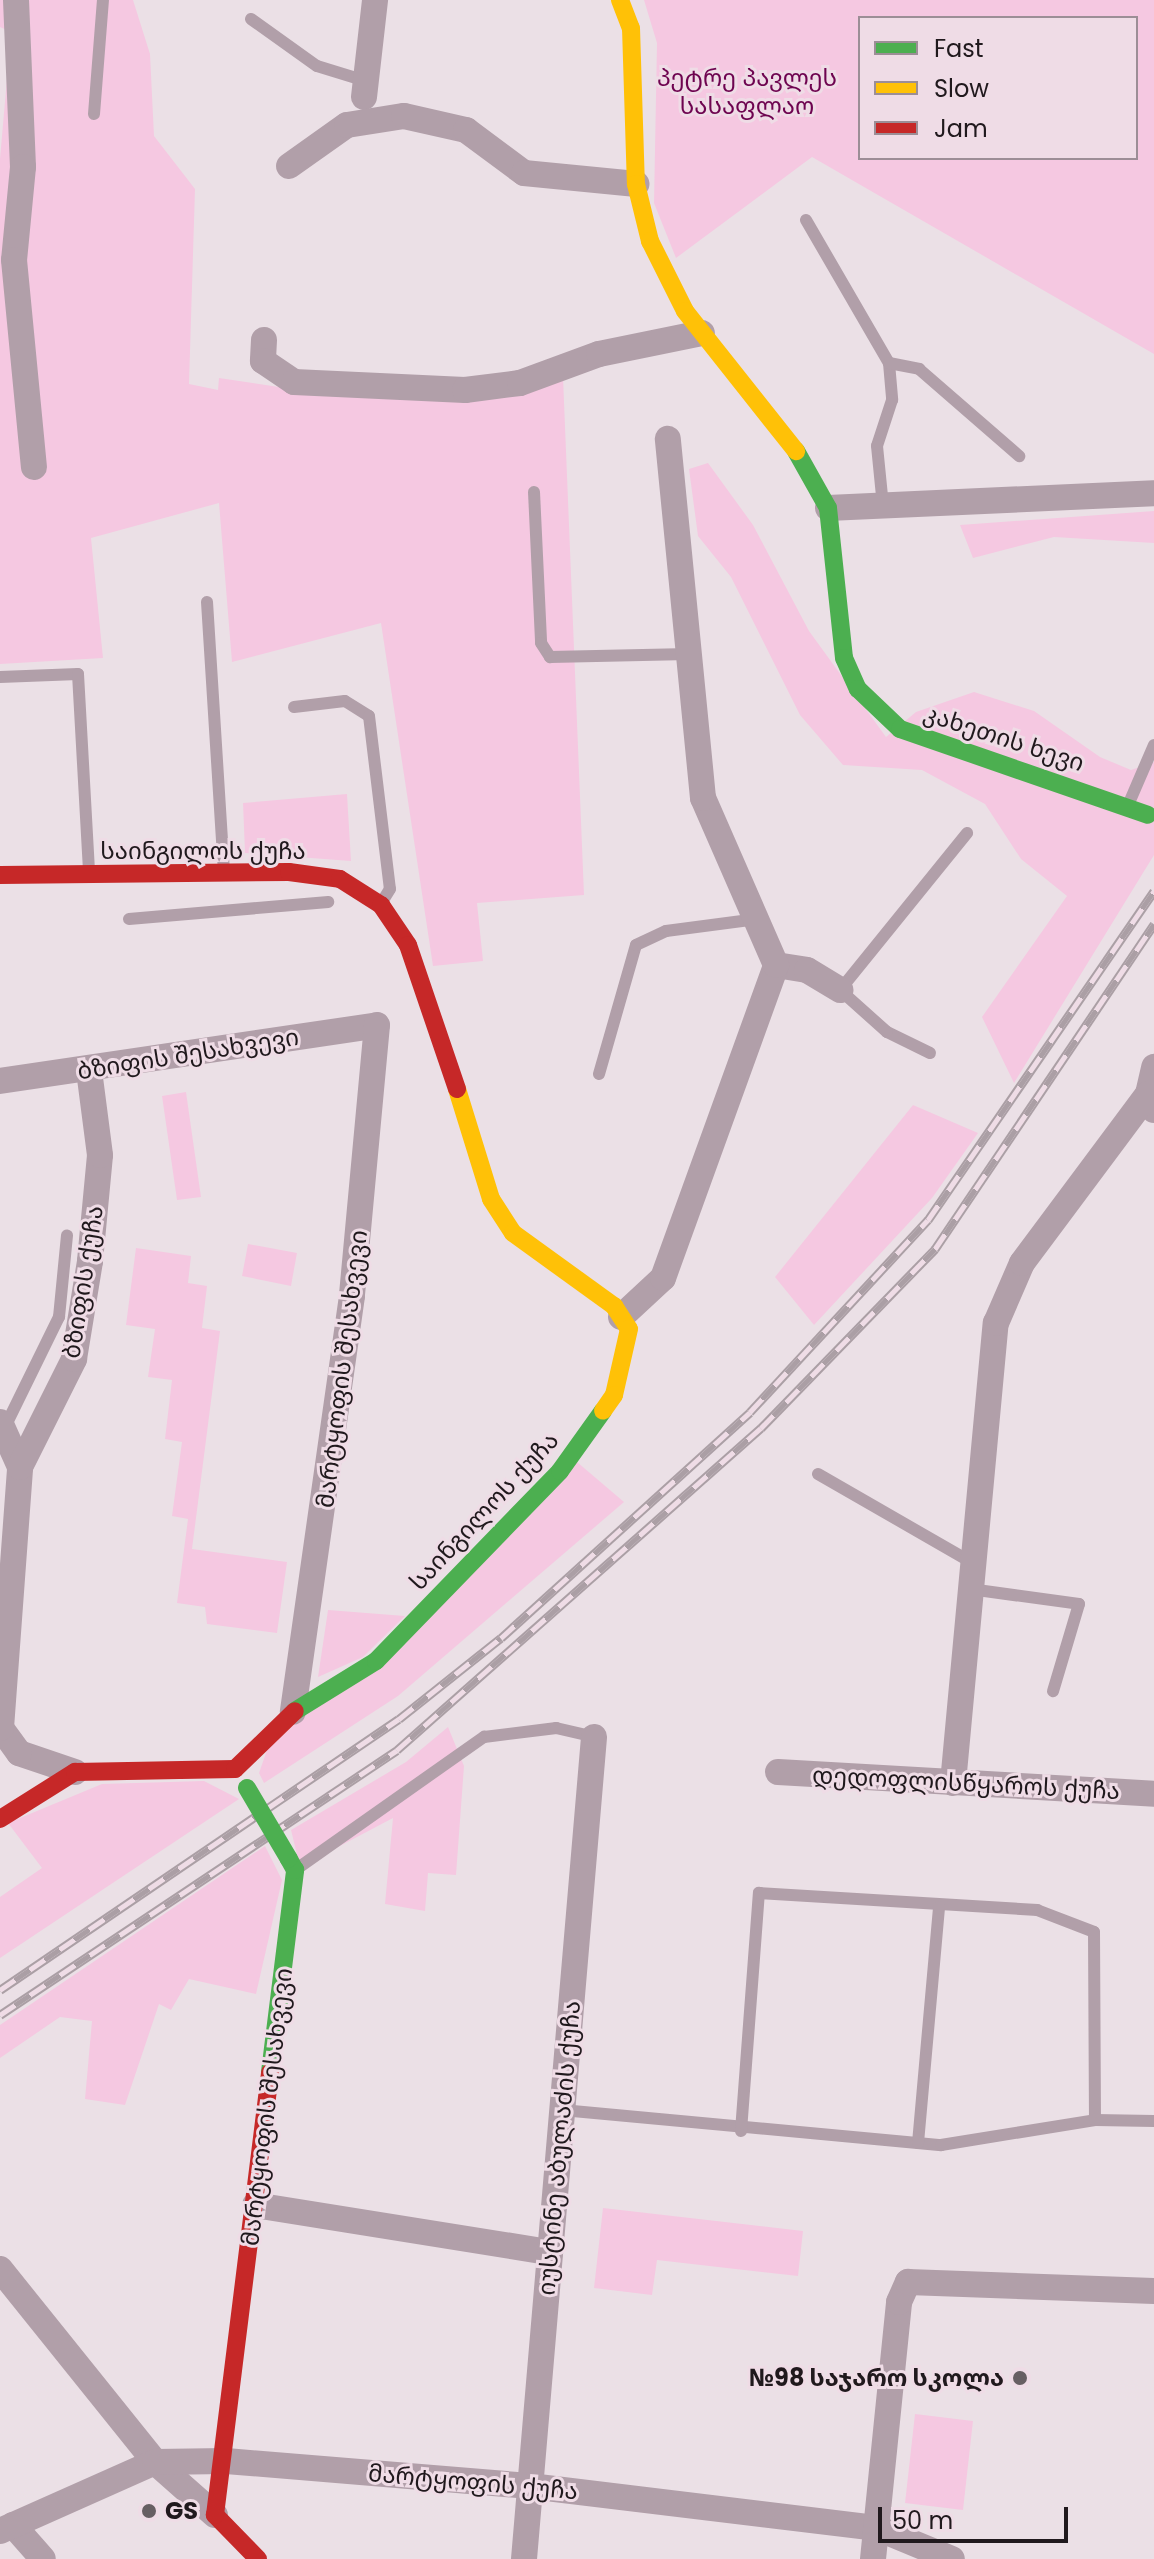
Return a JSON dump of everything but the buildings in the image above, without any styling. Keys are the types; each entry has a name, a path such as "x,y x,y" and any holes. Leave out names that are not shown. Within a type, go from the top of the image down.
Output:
{"street":[{"path":"16,0 23,167 14,260 34,467"},
{"path":"365,89 375,0"},
{"path":"620,0 636,76 636,184 667,281 702,333 786,434 828,508 1154,493"},
{"path":"289,166 347,125 404,116 466,130 524,173 636,184"},
{"path":"264,340 263,361 294,382 465,390 520,383 599,354 702,333"},
{"path":"621,1317 663,1278 776,965 703,798 668,439"},
{"name":"კახეთის ხევი","path":"828,508 844,658 877,712 930,741 1098,792 1148,815"},
{"name":"საინგილოს ქუჩა","path":"0,875 89,874 168,892 224,872 340,879 381,905 408,945 435,1017 491,1199 513,1233 621,1317 629,1329 623,1372 560,1471 376,1661 293,1712 235,1769"},
{"path":"776,965 807,970 840,990"},
{"name":"ბზიფის შესახვევი","path":"0,1081 377,1025"},
{"name":"მარტყოფის შესახვევი","path":"293,1712 348,1327 377,1025"},
{"path":"953,1783 969,1561 996,1323 1022,1263 1151,1102 1154,1067"},
{"name":"ბზიფის ქუჩა","path":"75,1772 19,1753 1,1728 5,1530 20,1467 74,1359 100,1155 89,1070"},
{"path":"3,1424 20,1467"},
{"name":"იუსტინე აბულაძის ქუჩა","path":"524,2559 594,1737"},
{"path":"0,1819 75,1772 235,1769 292,1865"},
{"name":"დედოფლისწყაროს ქუჩა","path":"778,1772 1154,1794"},
{"name":"მარტყოფის შესახვევი","path":"215,2515 226,2461 292,1865"},
{"path":"255,2205 550,2252"},
{"path":"0,2269 155,2462 215,2515 258,2559"},
{"path":"873,2559 902,2290 908,2282 1154,2291"},
{"name":"მარტყოფის ქუჩა","path":"7,2528 155,2462 226,2461 530,2486 877,2528 952,2559"},
{"path":"7,2528 43,2559"}],"lane":[{"path":"94,114 103,0"},
{"path":"251,19 317,66 365,89"},
{"path":"806,220 889,363 892,400 877,446 883,506"},
{"path":"889,363 919,369 1019,456"},
{"path":"534,492 541,643 550,657 689,654"},
{"path":"207,602 224,872"},
{"path":"0,677 78,674 89,874"},
{"path":"294,707 345,701 369,716 390,889 381,905"},
{"path":"1128,806 1154,745"},
{"path":"930,1053 887,1032 840,990 967,833"},
{"path":"129,919 168,892 328,902"},
{"path":"599,1074 636,945 666,931 758,919"},
{"path":"3,1424 59,1317 67,1235"},
{"path":"818,1474 969,1561"},
{"path":"967,1588 1079,1604 1053,1691"},
{"path":"292,1865 484,1737 556,1728 594,1737"},
{"path":"741,2131 759,1893 939,1907 1037,1910 1094,1932 1095,2120"},
{"path":"918,2143 939,1907"},
{"path":"562,2110 741,2131 918,2143 1095,2120 1154,2121"}],"green space":[{"path":"0,0 133,0 150,54 154,136 195,189 189,384 218,390 219,378 292,389 563,377 584,895 477,903 483,961 433,966 381,623 232,662 219,503 91,538 103,658 0,664 0,159 11,32 0,27"},
{"name":"პეტრე პავლეს სასაფლაო","path":"644,0 1154,0 1154,354 812,157 676,258 654,203 657,43"},
{"path":"708,463 753,525 809,631 886,737 916,712 974,692 1034,711 1100,757 1131,770 1154,762 1154,855 1014,1083 982,1017 1067,896 1021,859 985,804 922,770 843,765 800,715 731,577 698,536 689,469"},
{"path":"1154,511 1154,543 1054,537 973,558 960,525"},
{"path":"347,794 351,861 245,853 243,803"},
{"path":"186,1092 201,1197 177,1200 162,1096"},
{"path":"913,1105 978,1133 932,1198 814,1325 775,1277"},
{"path":"248,1244 297,1253 291,1286 242,1276"},
{"path":"136,1248 191,1256 188,1283 207,1286 202,1328 220,1331 192,1549 287,1562 277,1633 207,1624 205,1607 177,1603 188,1519 172,1516 182,1442 165,1439 172,1380 148,1377 155,1329 126,1325"},
{"path":"577,1462 624,1502 398,1696 264,1783 259,1773 267,1750"},
{"path":"328,1610 405,1616 363,1657 318,1677"},
{"path":"448,1727 464,1766 456,1875 428,1873 425,1911 385,1904 393,1818 300,1867 291,1830 406,1762"},
{"path":"204,1781 239,1799 0,1958 0,1897 42,1868 8,1823 102,1784"},
{"path":"265,1846 282,1880 256,1994 189,1979 171,2010 159,2004 125,2105 85,2099 92,2021 60,2017 0,2058 0,2025"},
{"path":"603,2208 803,2231 798,2276 657,2260 652,2295 594,2288"},
{"path":"915,2414 973,2421 963,2510 905,2503"}],"railway":[{"path":"0,1990 399,1719 501,1638 750,1412 928,1220 1154,891"},
{"path":"0,2015 397,1750 761,1428 935,1249 1154,924"}],"traffic: fast":[{"path":"796,451 828,508 844,658 858,689 900,729 1148,815"},
{"path":"295,1711 376,1661 560,1471 603,1411"},
{"path":"247,1788 289,1859"},
{"path":"270,2072 295,1870 289,1859"}],"traffic: slow":[{"path":"620,0 631,28 636,184 650,241 685,311 796,451"},
{"path":"457,1089 491,1199 513,1233 614,1306 629,1329 614,1395 603,1411"}],"traffic: jam":[{"path":"0,875 289,872 340,879 381,905 408,945 457,1089"},
{"path":"0,1819 75,1772 235,1769 295,1711"},
{"path":"258,2559 215,2515 270,2072"}],"place":[{"name":"№98 საჯარო სკოლა","path":"1020,2378"},
{"name":"GS","path":"149,2511"}]}
